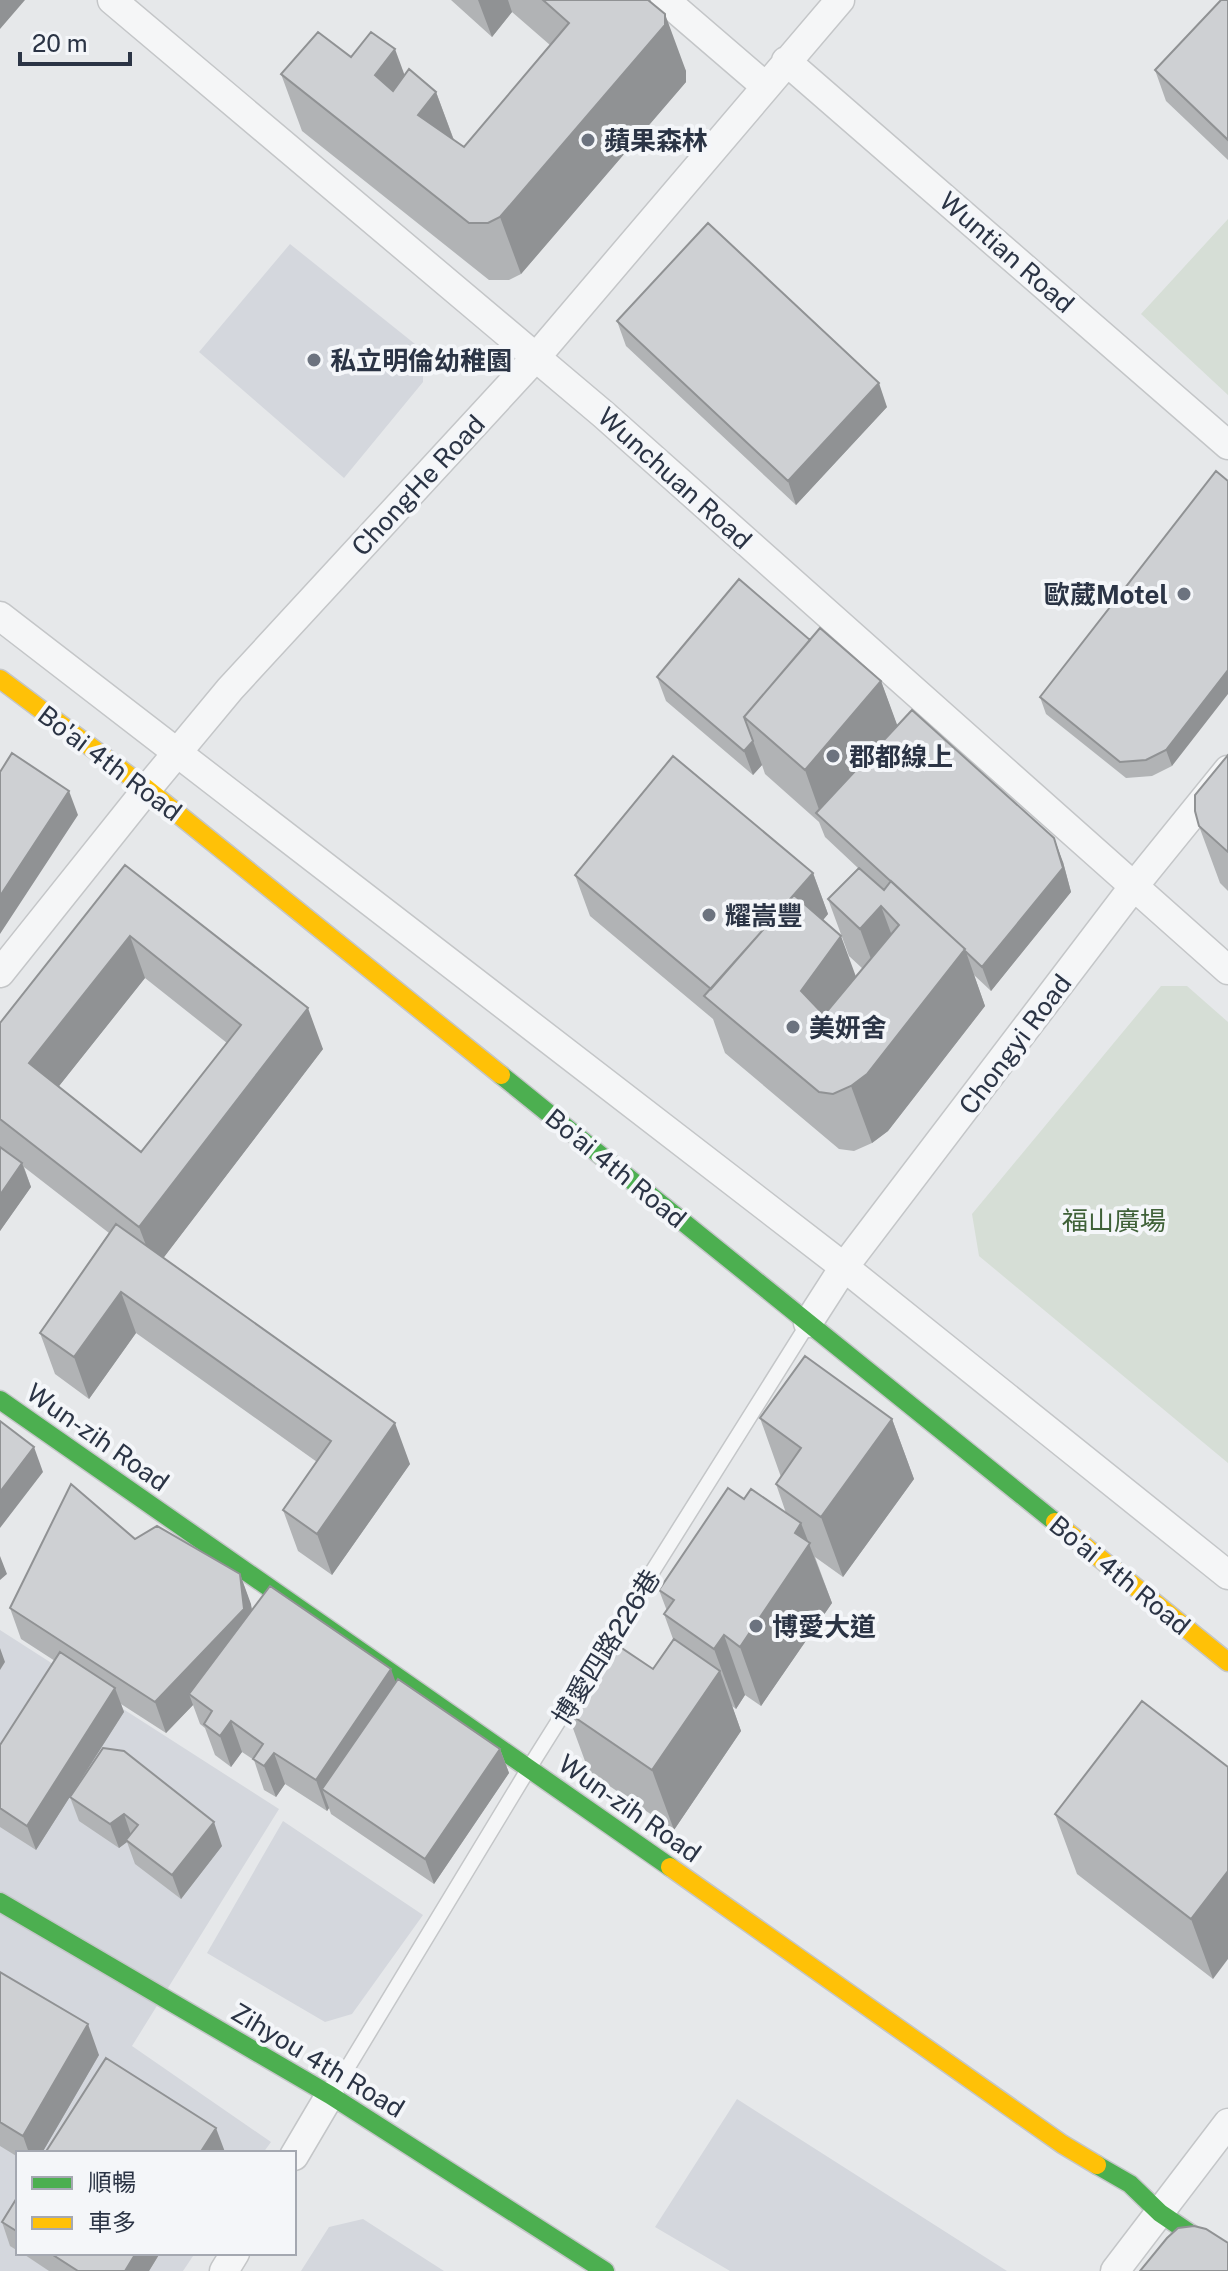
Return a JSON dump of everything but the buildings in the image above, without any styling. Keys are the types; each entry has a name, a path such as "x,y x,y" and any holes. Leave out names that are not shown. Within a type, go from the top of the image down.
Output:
{"street":[{"name":"Wunchuan Road","path":"112,0 537,356 1228,970"},
{"path":"665,0 765,86"},
{"name":"ChongHe Road","path":"0,973 246,671 537,356 840,0"},
{"name":"Wuntian Road","path":"786,61 1228,445"},
{"name":"Bo'ai 4th Road","path":"0,616 844,1267 1228,1575"},
{"name":"Bo'ai 4th Road","path":"0,679 147,789 1228,1662"},
{"name":"Chongyi Road","path":"808,1323 844,1267 1134,886 1228,770"},
{"name":"Wun-zih Road","path":"0,1400 1062,2144 1130,2184 1160,2213 1228,2259"},
{"name":"Zihyou 4th Road","path":"0,1902 330,2095 605,2271"},
{"path":"296,2153 330,2095"},
{"path":"1115,2271 1228,2123"}],"lane":[{"name":"博愛四路226巷","path":"330,2095 529,1768 808,1323"}],"shaded area":[{"name":"私立明倫幼稚園","path":"290,244 415,344 423,368 423,382 344,478 199,352"},
{"path":"0,1630 279,1809 132,2046 271,2142 264,2151 16,2151 16,2255 194,2255 183,2271 0,2271"},
{"path":"283,1821 423,1915 352,2014 325,2022 207,1953"},
{"path":"737,2099 1007,2271 730,2271 655,2227"},
{"path":"363,2219 444,2271 301,2271 329,2227"}],"green space":[{"path":"1228,219 1228,395 1141,314"},
{"name":"福山廣場","path":"1161,986 1187,986 1228,1022 1228,1463 979,1256 972,1214"}],"traffic: fast":[{"path":"501,1075 1055,1522"},
{"path":"0,1400 670,1867"},
{"path":"0,1902 330,2095 605,2271"},
{"path":"1097,2165 1130,2184 1160,2213 1228,2259"}],"traffic: slow":[{"path":"0,679 147,789 501,1075"},
{"path":"1055,1522 1228,1662"},
{"path":"670,1867 1062,2144 1097,2165"}],"place":[{"name":"蘋果森林","path":"588,140"},
{"name":"私立明倫幼稚園","path":"314,360"},
{"name":"歐葳Motel","path":"1184,594"},
{"name":"郡都線上","path":"833,756"},
{"name":"耀嵩豐","path":"709,915"},
{"name":"美妍舍","path":"793,1027"},
{"name":"博愛大道","path":"756,1626"}]}
